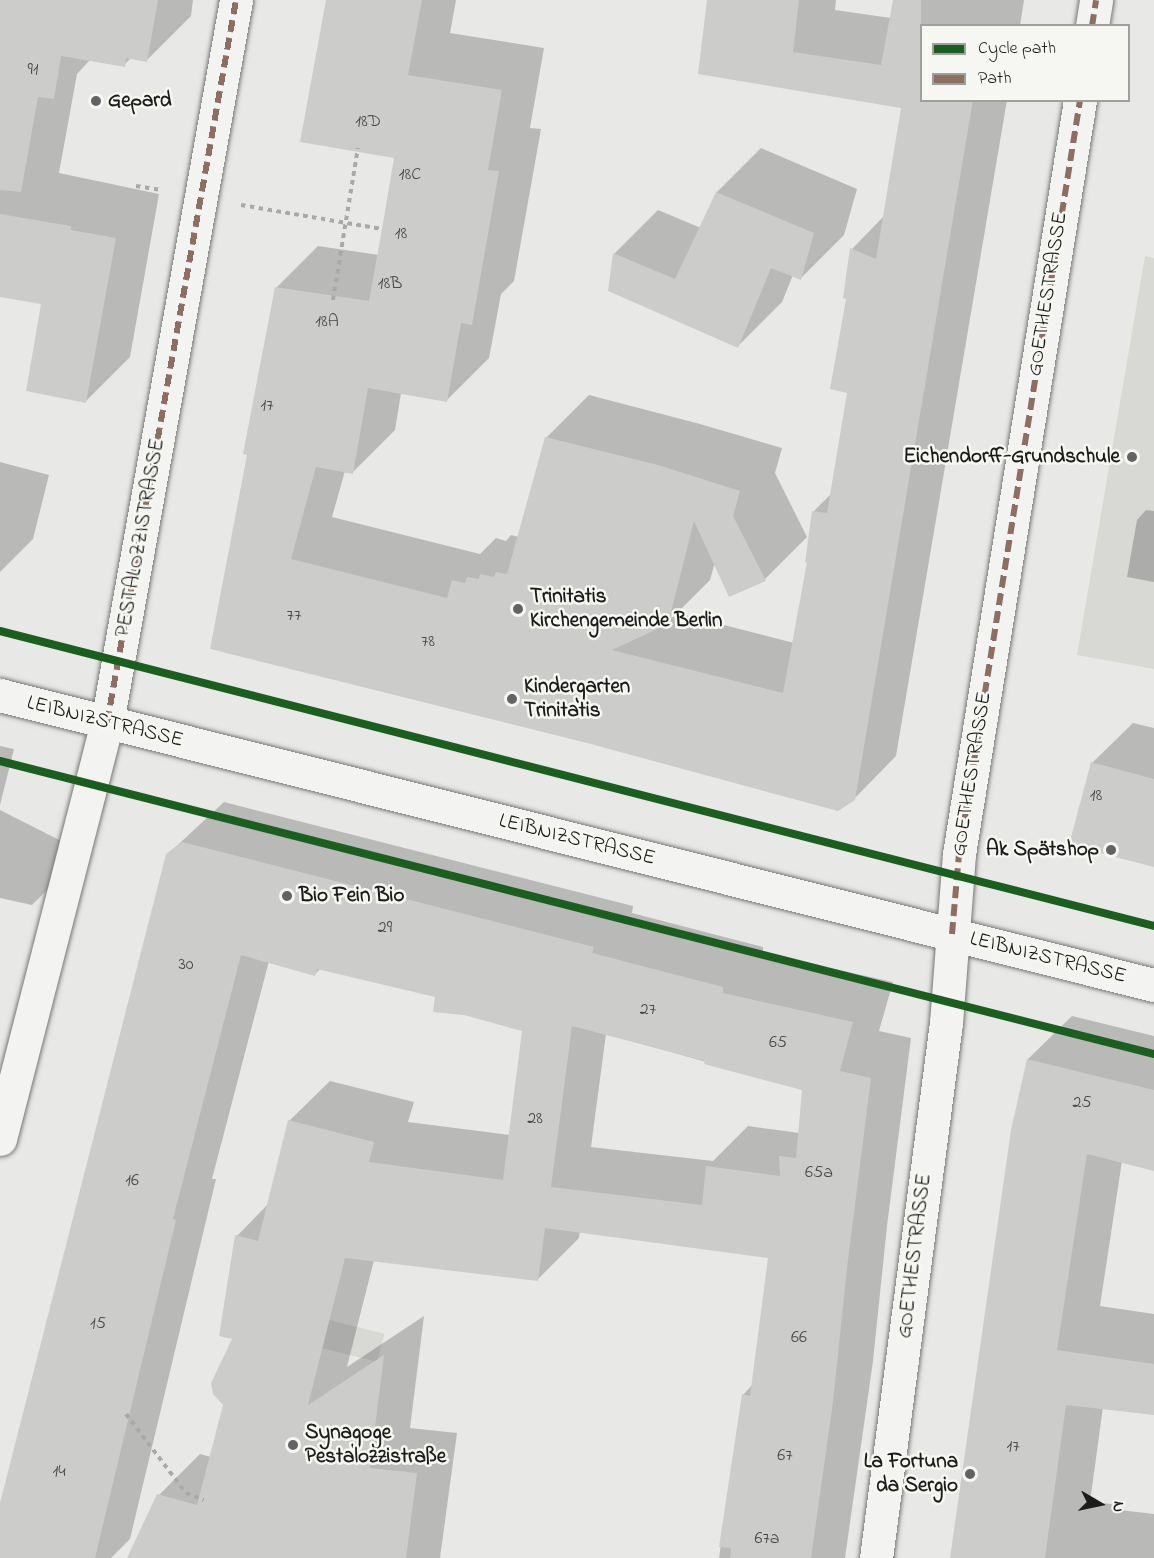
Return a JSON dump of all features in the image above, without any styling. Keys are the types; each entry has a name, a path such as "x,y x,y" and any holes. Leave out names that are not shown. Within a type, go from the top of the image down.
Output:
{"street":[{"name":"PESTALOZZISTRASSE","path":"0,1139 107,723 236,0"},
{"path":"1092,24 1096,0"},
{"name":"GOETHESTRASSE","path":"876,1558 943,1044 962,834 1080,102"},
{"name":"LEIBNIZSTRASSE","path":"0,695 1154,985"}],"path":[{"path":"333,300 358,148"},
{"path":"266,209 382,229"},
{"path":"126,1414 186,1493 204,1500"}],"shaded area":[{"name":"Eichendorff-Grundschule","path":"1145,256 1154,258 1154,669 1077,655"},
{"path":"233,1296 384,1334 377,1362 226,1324"}],"building":[{"path":"0,0 158,0 147,62 126,58 125,67 61,56 54,99 38,97 21,192 0,190"},
{"path":"326,0 422,0 408,75 502,90 488,170 499,171 472,325 461,323 447,402 368,388 353,474 316,467 291,559 447,598 452,580 465,583 467,577 479,579 480,574 494,577 496,572 507,574 545,437 658,465 740,491 733,516 766,581 729,597 694,521 668,624 612,650 783,693 807,562 805,563 812,511 827,513 847,393 830,389 846,299 843,298 850,248 876,259 901,108 698,74 707,0 799,0 793,52 881,65 893,0 921,0 920,102 973,102 855,800 838,811 587,743 210,649 247,455 243,454 275,287 369,301 382,229 394,158 300,142"},
{"path":"716,192 814,233 801,280 771,268 738,348 608,291 613,253 675,279"},
{"path":"0,214 71,226 71,230 116,238 86,403 26,391 41,304 0,297"},
{"path":"1091,762 1154,779 1154,867 1069,845"},
{"path":"182,842 594,947 592,953 723,987 723,993 853,1022 840,1071 871,1078 833,1402 811,1558 730,1558 731,1548 719,1547 742,1394 750,1396 768,1258 545,1228 538,1281 345,1258 308,1405 384,1355 370,1468 417,1473 406,1558 127,1558 157,1494 197,1505 223,1405 213,1394 211,1383 232,1339 219,1336 235,1235 258,1241 288,1120 374,1142 369,1162 503,1180 522,1031 464,1015 433,1012 435,997 317,969 315,976 241,955 173,1219 176,1220 95,1558 0,1558 0,1503 166,854","holes":["572,1026 705,1061 704,1064 802,1090 796,1158 779,1156 780,1176 706,1166 702,1205 551,1187"]},
{"path":"1027,1059 1154,1090 1154,1171 1087,1154 1057,1350 1154,1364 1154,1415 1066,1405 1045,1558 950,1558 1011,1130"}],"marked path":[{"path":"107,723 236,0"},
{"path":"1092,24 1096,0"},
{"path":"952,934 959,854 1080,102"}],"cycle path":[{"path":"0,631 1154,926"},
{"path":"0,761 1154,1054"}],"place":[{"name":"Gepard","path":"96,101"},
{"name":"Eichendorff-Grundschule","path":"1132,457"},
{"name":"Trinitatis Kirchengemeinde Berlin","path":"518,609"},
{"name":"Kindergarten Trinitatis","path":"512,699"},
{"name":"Ak Spätshop","path":"1111,850"},
{"name":"Bio Fein Bio","path":"287,896"},
{"name":"Synagoge Pestalozzistraße","path":"293,1445"},
{"name":"La Fortuna da Sergio","path":"970,1474"}]}
